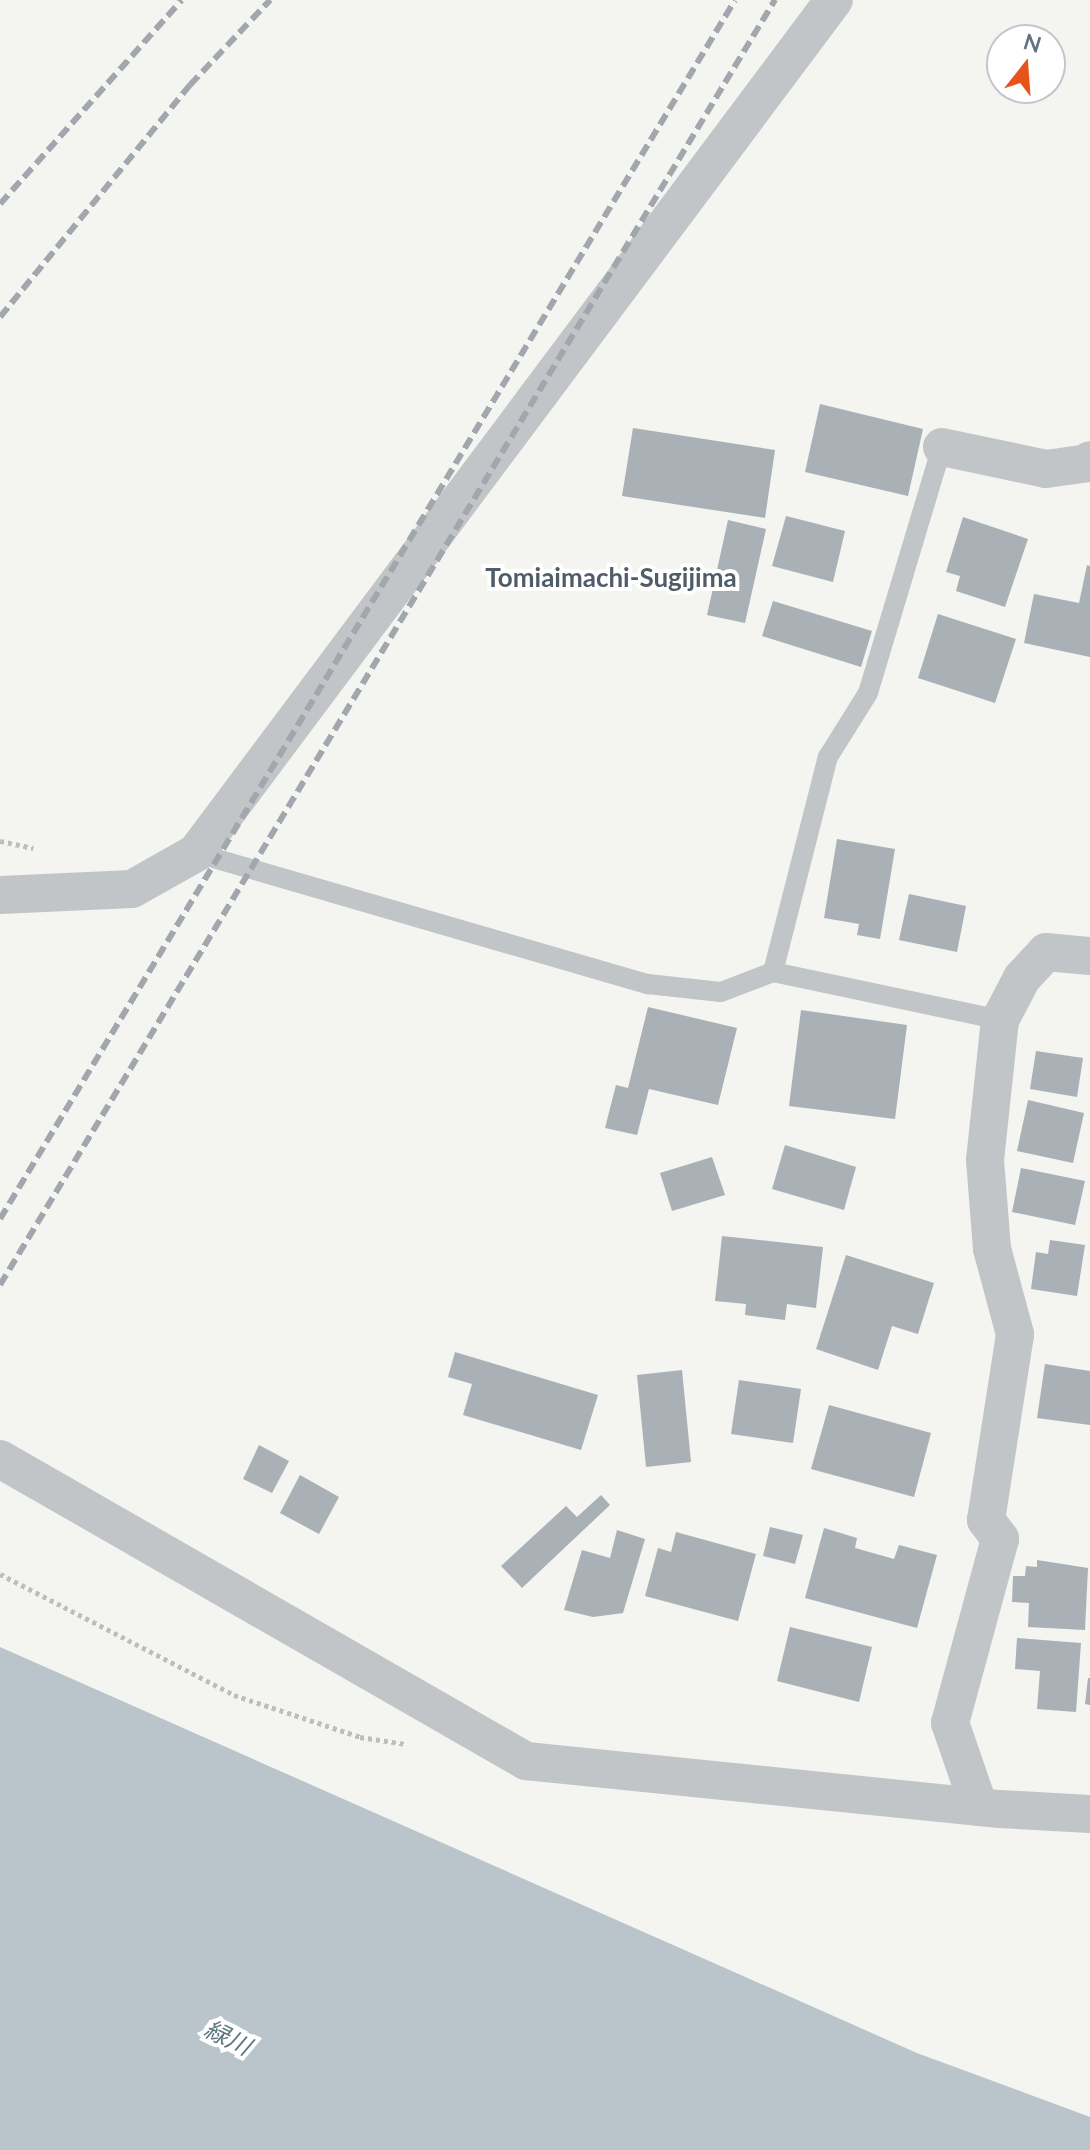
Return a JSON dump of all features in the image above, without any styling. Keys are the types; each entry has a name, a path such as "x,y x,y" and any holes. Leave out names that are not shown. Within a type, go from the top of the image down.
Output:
{"street":[{"path":"0,895 132,889 196,853 834,0"},
{"path":"942,447 1046,469 1089,463 1090,460"},
{"path":"979,1807 950,1723 1000,1539 986,1520 1015,1334 992,1249 985,1160 1000,1020 1022,978 1046,952 1090,956"},
{"path":"0,1459 526,1761 979,1807 1090,1814"}],"lane":[{"path":"773,972 828,757 868,693 942,447"},
{"path":"196,853 648,984 721,992 773,972 1000,1020"}],"path":[{"path":"0,1574 234,1695 360,1737 421,1746"}],"water":[{"name":"緑川","path":"0,1647 917,2053 1090,2117 1090,2150 0,2150"}],"building":[{"path":"820,404 923,429 908,496 805,472"},
{"path":"633,428 775,450 765,518 622,496"},
{"path":"786,516 845,531 833,582 772,566"},
{"path":"963,517 1028,539 1005,607 956,591 960,576 946,572"},
{"path":"728,520 766,529 745,623 707,615"},
{"path":"1087,565 1090,566 1090,657 1024,643 1034,594 1079,603"},
{"path":"773,601 872,631 861,667 762,636"},
{"path":"938,614 1016,639 995,703 918,678"},
{"path":"837,839 895,849 880,939 857,935 859,924 824,918"},
{"path":"909,894 966,906 957,952 899,940"},
{"path":"648,1007 737,1028 718,1105 649,1089 637,1135 605,1128 616,1085 628,1088"},
{"path":"801,1010 907,1025 895,1119 789,1106"},
{"path":"1036,1051 1083,1058 1077,1097 1030,1089"},
{"path":"1028,1100 1084,1113 1073,1163 1017,1151"},
{"path":"785,1145 856,1167 844,1210 772,1189"},
{"path":"712,1157 725,1195 672,1211 660,1173"},
{"path":"1021,1168 1085,1181 1075,1225 1012,1212"},
{"path":"722,1236 823,1247 816,1308 787,1304 785,1320 745,1315 746,1304 715,1301"},
{"path":"1050,1240 1085,1245 1077,1296 1031,1289 1036,1252 1048,1254"},
{"path":"846,1255 934,1283 918,1334 892,1326 878,1370 816,1349"},
{"path":"455,1352 598,1395 581,1450 463,1415 472,1384 448,1377"},
{"path":"1045,1364 1090,1371 1090,1425 1037,1418"},
{"path":"682,1370 691,1462 646,1467 637,1375"},
{"path":"739,1380 801,1389 793,1443 731,1434"},
{"path":"829,1405 931,1433 914,1497 811,1469"},
{"path":"259,1445 289,1461 272,1493 243,1479"},
{"path":"300,1475 339,1497 319,1534 280,1513"},
{"path":"601,1495 610,1505 522,1588 501,1566 566,1506 577,1517"},
{"path":"770,1527 803,1535 795,1564 763,1556"},
{"path":"824,1528 857,1538 855,1548 894,1559 899,1545 937,1555 917,1628 805,1598"},
{"path":"617,1530 645,1539 623,1613 593,1617 564,1610 582,1550 610,1558"},
{"path":"676,1532 756,1554 738,1621 645,1596 658,1548 671,1552"},
{"path":"1037,1560 1088,1568 1085,1630 1028,1627 1029,1603 1012,1602 1013,1576 1025,1576 1026,1566 1037,1567"},
{"path":"790,1627 872,1647 859,1702 777,1681"},
{"path":"1017,1638 1081,1643 1076,1712 1037,1709 1040,1671 1015,1669"},
{"path":"1090,1678 1090,1705 1085,1704"}],"railway":[{"path":"0,204 182,0"},
{"path":"0,317 190,85 270,0"},
{"path":"0,1219 735,0"},
{"path":"0,1285 775,0"}],"district":[{"name":"Tomiaimachi-Sugijima","path":"611,578"}]}
